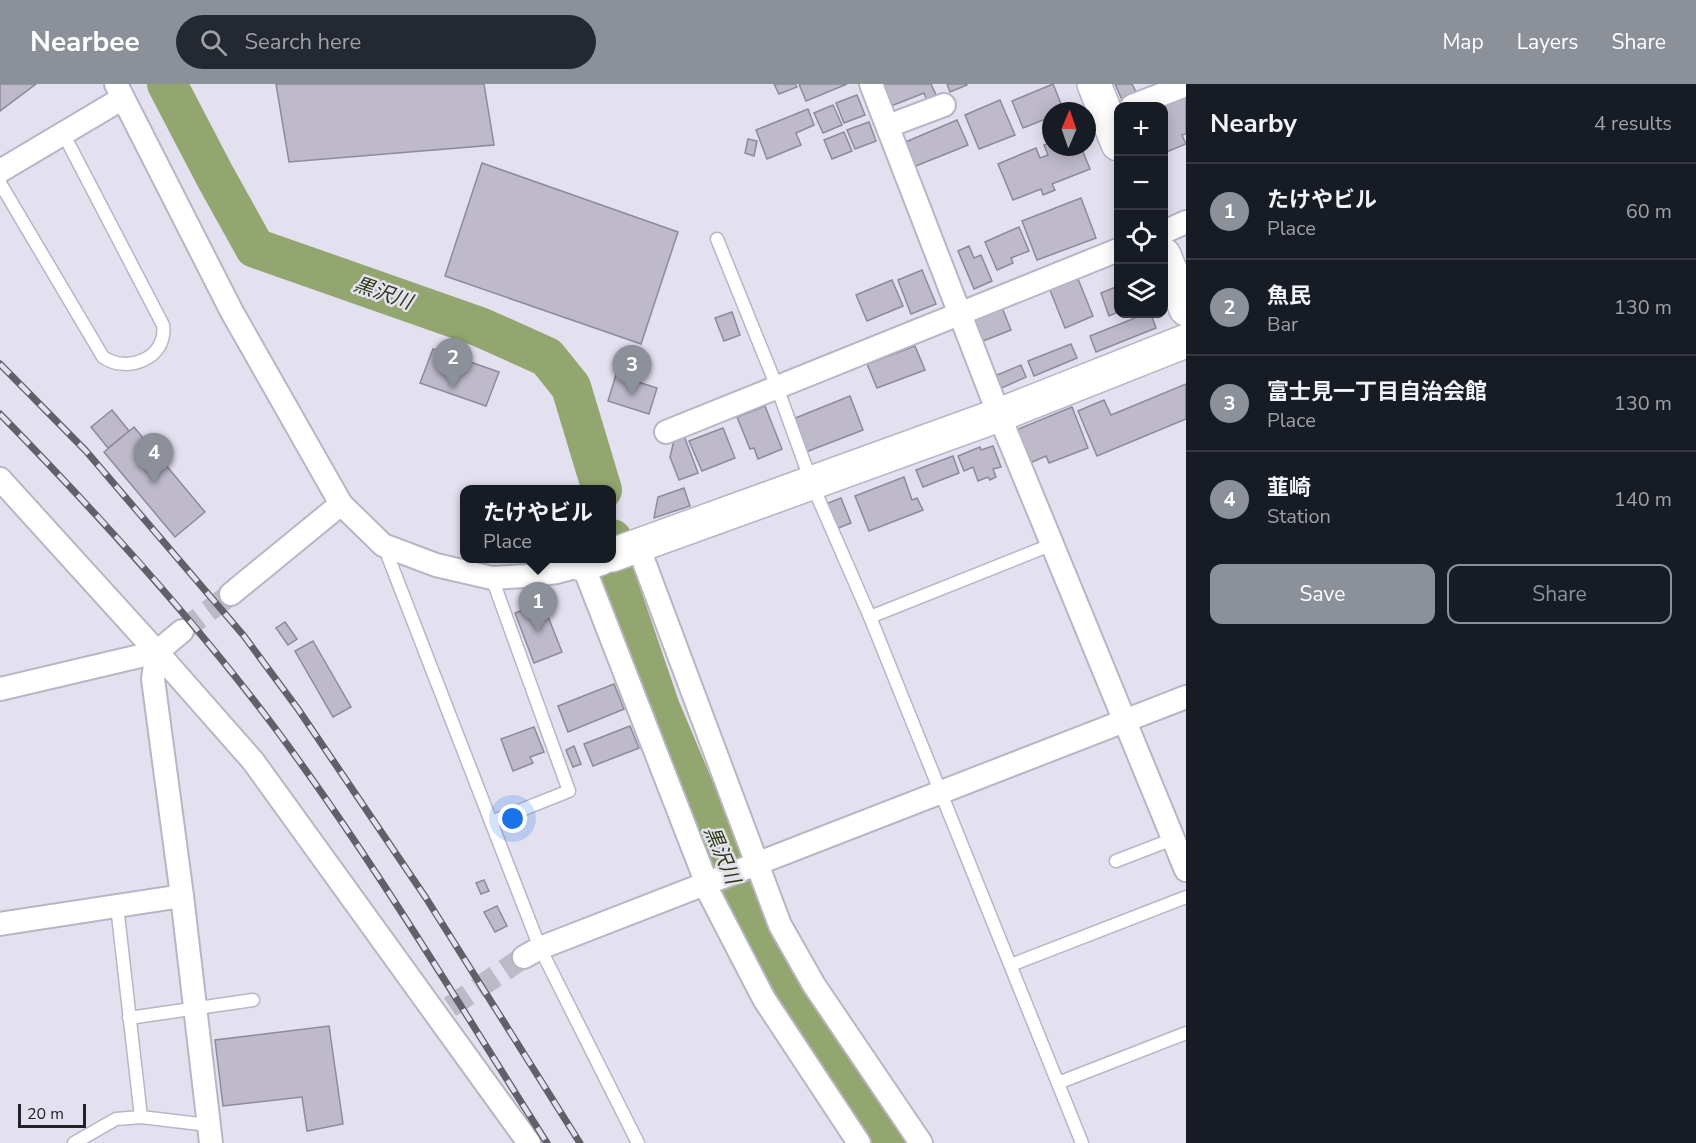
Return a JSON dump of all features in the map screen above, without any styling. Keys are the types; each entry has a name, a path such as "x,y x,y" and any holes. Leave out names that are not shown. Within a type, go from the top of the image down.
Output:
{"street":[{"path":"871,84 999,415 1186,870"},
{"path":"1094,84 1114,113"},
{"path":"1153,102 1186,85"},
{"path":"0,171 63,133 119,91 232,312 341,504 383,545 436,565 492,578 557,572 586,563"},
{"path":"888,126 944,105"},
{"path":"1168,230 1186,222"},
{"path":"666,432 1114,252"},
{"path":"1168,264 1186,309"},
{"path":"616,553 999,415 1186,341"},
{"path":"0,479 254,761 444,1011 528,1143"},
{"path":"231,594 341,504"},
{"path":"610,563 706,885 764,999 859,1143"},
{"path":"611,563 757,864 780,925 814,985 921,1143"},
{"path":"0,689 158,652 182,632"},
{"path":"158,652 153,679 182,896 210,1134"},
{"path":"532,952 1186,697"},
{"path":"0,924 182,896"}],"lane":[{"path":"0,183 103,357 108,361 124,365 137,363 149,357 162,342 163,325 63,133"},
{"path":"717,239 777,387 812,484 942,792 1082,1143"},
{"path":"870,617 1053,544"},
{"path":"383,545 491,822 532,952 638,1143"},
{"path":"491,822 569,791 492,578"},
{"path":"1116,861 1173,838"},
{"path":"1011,965 1186,897"},
{"path":"117,906 141,1117"},
{"path":"129,1018 254,1000"},
{"path":"1058,1083 1186,1032"},
{"path":"74,1143 116,1119 141,1117 210,1134"}],"building":[{"path":"0,84 36,84 0,111"},
{"path":"276,84 484,84 494,145 289,162"},
{"path":"774,84 795,84 797,87 779,94"},
{"path":"799,84 847,84 806,101"},
{"path":"876,84 931,84 937,97 927,101 924,93 886,108"},
{"path":"947,84 966,84 967,85 950,92"},
{"path":"1053,84 1060,102 1042,102 1042,121 1023,128 1012,101"},
{"path":"1115,84 1132,84 1137,94 1122,100"},
{"path":"1186,93 1186,134 1182,135 1186,144 1168,151 1168,102 1162,102"},
{"path":"857,95 865,115 844,123 836,103"},
{"path":"1000,100 1015,135 979,149 965,115"},
{"path":"833,105 842,125 823,133 814,113"},
{"path":"808,109 814,125 796,133 801,145 767,159 756,130"},
{"path":"957,120 968,145 911,168 901,144"},
{"path":"869,122 876,141 855,149 847,130"},
{"path":"844,132 852,151 832,159 824,140"},
{"path":"748,139 757,141 754,156 745,153"},
{"path":"1036,148 1040,158 1085,156 1090,169 1052,184 1055,190 1043,195 1041,189 1013,200 998,164"},
{"path":"482,163 678,232 641,344 445,276"},
{"path":"1081,198 1096,238 1037,260 1022,221"},
{"path":"1019,227 1029,251 1011,258 1013,263 997,270 985,242"},
{"path":"969,246 974,258 981,255 992,281 974,289 958,251"},
{"path":"922,270 936,304 911,314 898,280"},
{"path":"1078,279 1093,316 1065,328 1050,290"},
{"path":"892,280 903,306 867,321 856,295"},
{"path":"1114,288 1114,314 1109,316 1101,293"},
{"path":"1001,305 1011,330 978,343 969,318"},
{"path":"732,312 740,335 724,341 715,318"},
{"path":"1135,318 1152,318 1156,328 1096,352 1090,336"},
{"path":"1071,344 1077,358 1034,376 1028,361"},
{"path":"915,346 925,370 877,388 867,364"},
{"path":"433,349 499,372 486,406 420,383"},
{"path":"1021,365 1026,377 995,391 990,378"},
{"path":"616,375 657,388 649,414 608,401"},
{"path":"1186,384 1186,419 1097,456 1078,411 1104,400 1111,415"},
{"path":"850,396 863,430 806,452 793,419"},
{"path":"765,406 782,449 758,459 754,448 750,449 737,417"},
{"path":"1072,407 1088,448 1049,463 1046,456 1030,463 1016,430"},
{"path":"112,410 129,431 108,448 91,427"},
{"path":"134,427 205,512 175,537 104,452"},
{"path":"723,428 735,458 702,471 689,441"},
{"path":"683,433 698,473 679,480 670,457 675,436"},
{"path":"993,446 1001,467 993,469 996,477 978,481 973,467 964,471 958,456 980,447 981,450"},
{"path":"953,456 959,473 923,487 916,470"},
{"path":"904,477 912,500 917,498 923,510 869,531 855,496"},
{"path":"684,488 690,506 654,518 658,497"},
{"path":"841,498 851,523 836,529 826,504"},
{"path":"540,596 562,652 534,663 515,613 537,605 534,599"},
{"path":"285,622 297,639 288,645 276,628"},
{"path":"313,641 351,707 333,717 295,651"},
{"path":"614,684 624,709 568,732 558,706"},
{"path":"630,726 639,748 593,766 584,744"},
{"path":"534,727 544,752 530,757 533,763 513,771 501,739"},
{"path":"574,746 581,764 573,767 566,750"},
{"path":"484,880 489,891 481,894 476,883"},
{"path":"497,906 507,926 495,932 484,912"},
{"path":"329,1026 343,1124 307,1131 302,1097 223,1106 215,1040"}],"waterway":[{"name":"黒沢川","path":"167,84 255,248 480,327 547,357 571,387 600,485"},
{"name":"黒沢川","path":"615,563 619,588 660,708 751,924 893,1143"}],"tunnel":[{"path":"182,631 231,594"},
{"path":"450,1007 524,957"}],"railway":[{"path":"0,364 86,451 244,636 298,709 426,898 580,1143"},
{"path":"0,414 143,566 275,728 347,829 547,1143"}],"place":[{"name":"魚民","path":"453,388"},
{"name":"富士見一丁目自治会館","path":"632,395"},
{"name":"韮崎","path":"154,483"},
{"name":"たけやビル","path":"538,632"}]}
